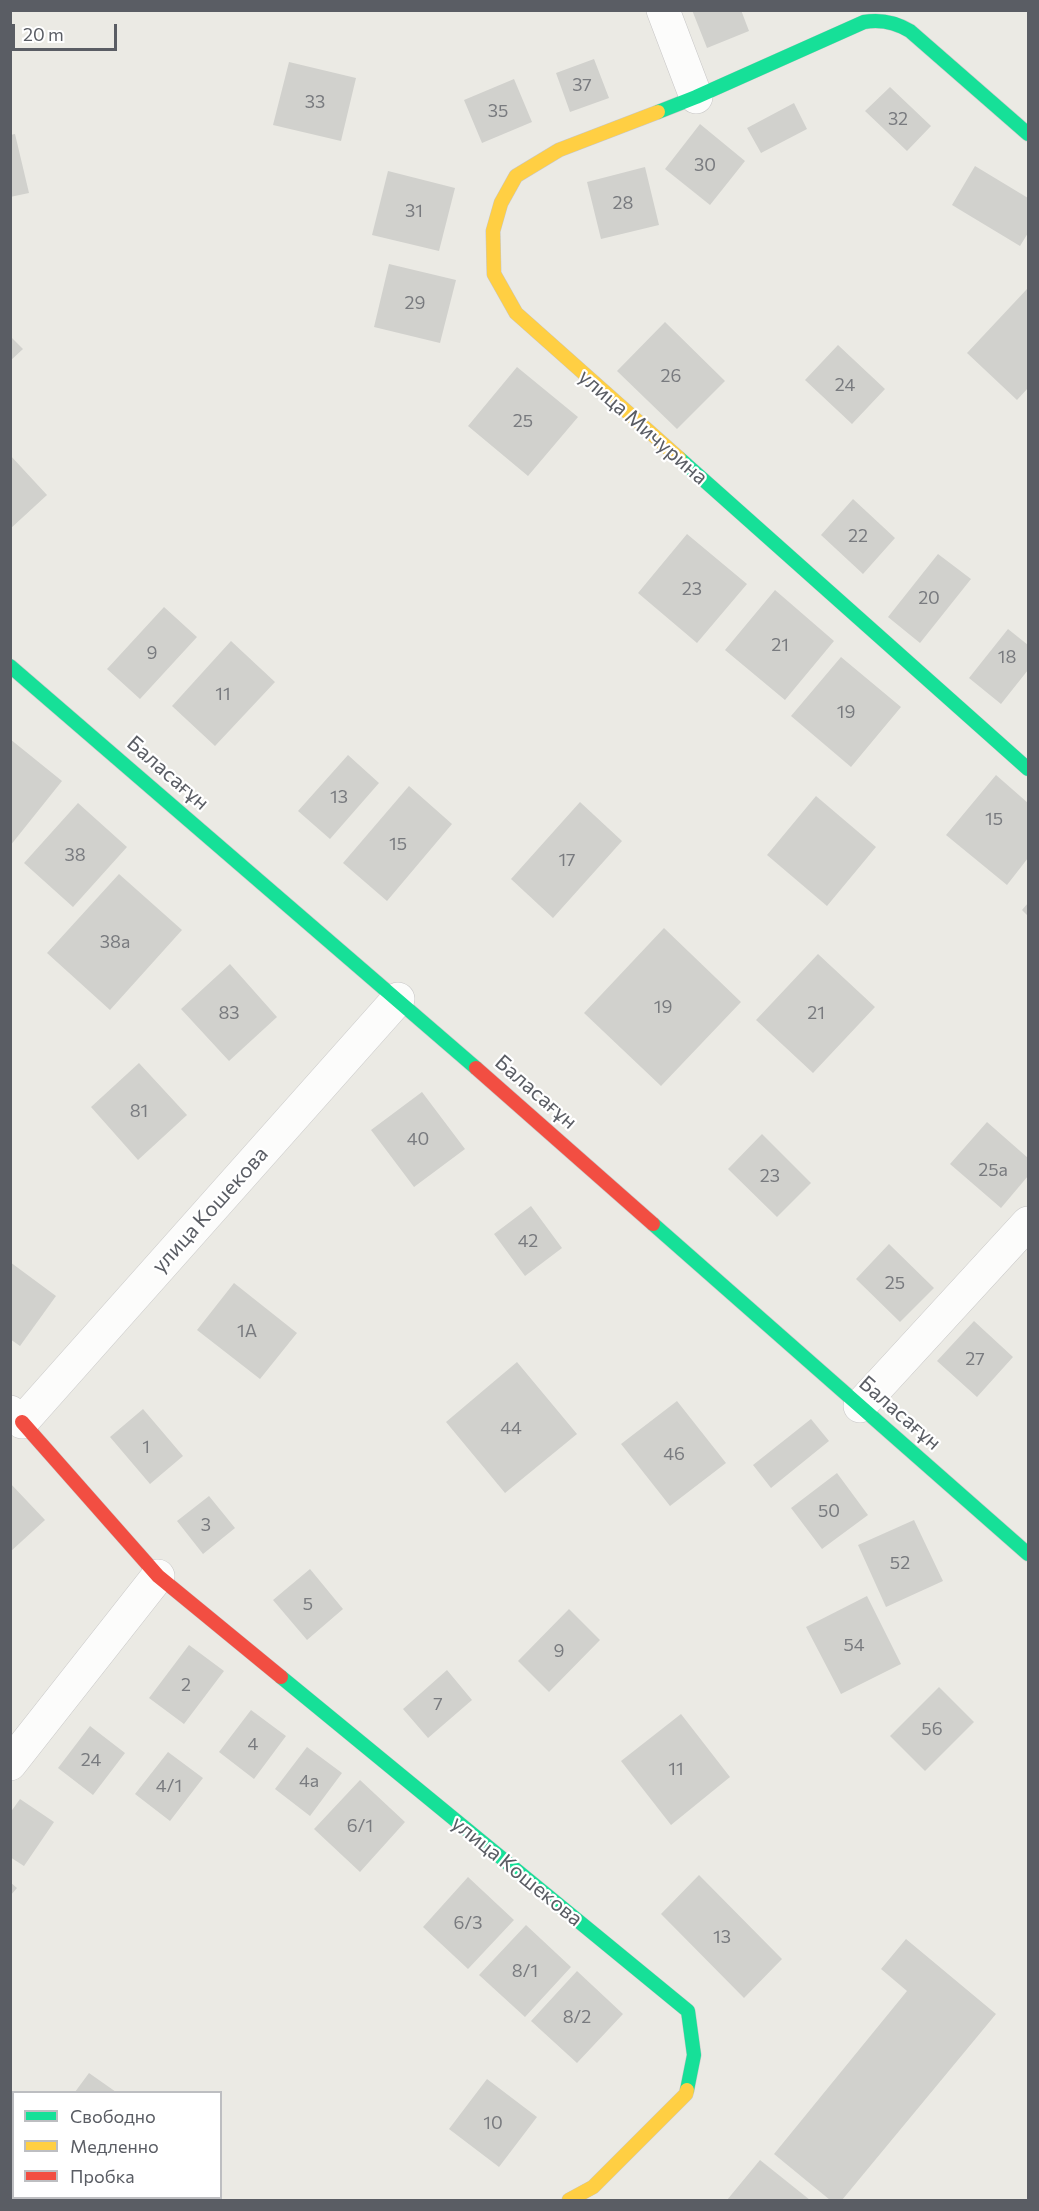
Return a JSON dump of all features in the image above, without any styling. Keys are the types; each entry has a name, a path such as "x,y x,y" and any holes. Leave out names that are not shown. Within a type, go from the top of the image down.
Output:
{"street":[{"path":"663,10 696,97"},
{"name":"улица Мичурина","path":"1029,134 910,30 885,20 864,21 696,97 559,150 516,176 501,203 493,231 494,274 516,314 1029,769"},
{"name":"Баласағұн","path":"10,666 398,999 1029,1554"},
{"name":"улица Кошекова","path":"398,999 16,1417 158,1576 688,2011 694,2055 686,2094 593,2187 569,2200"},
{"path":"860,1406 1029,1223"},
{"path":"10,1764 158,1576"}],"building":[{"path":"692,10 741,10 749,31 707,48"},
{"path":"594,59 609,98 570,112 556,73"},
{"path":"289,62 356,78 341,141 273,125"},
{"path":"514,79 532,122 482,143 464,100"},
{"path":"890,87 931,126 907,151 865,111"},
{"path":"794,103 807,129 761,153 747,128"},
{"path":"700,124 745,161 710,205 665,169"},
{"path":"15,134 29,193 10,197 10,135"},
{"path":"975,166 1028,198 1028,233 1020,246 952,205"},
{"path":"645,167 659,225 601,239 587,182"},
{"path":"388,171 455,188 439,251 372,235"},
{"path":"389,264 456,280 440,343 374,327"},
{"path":"1027,289 1028,388 1017,400 967,353"},
{"path":"665,322 725,381 677,429 617,371"},
{"path":"10,336 23,349 10,361"},
{"path":"838,345 885,389 852,424 805,380"},
{"path":"517,367 578,417 528,476 468,426"},
{"path":"10,455 47,495 10,529"},
{"path":"853,499 895,538 863,574 821,535"},
{"path":"687,534 747,584 697,643 638,593"},
{"path":"938,554 971,579 920,643 888,617"},
{"path":"775,590 834,641 785,700 725,650"},
{"path":"164,607 197,637 140,699 107,669"},
{"path":"1008,629 1028,645 1028,670 1001,704 969,678"},
{"path":"231,641 275,682 215,746 172,706"},
{"path":"841,657 901,707 851,767 791,716"},
{"path":"10,739 62,781 10,846"},
{"path":"348,755 379,783 330,839 298,811"},
{"path":"996,775 1028,803 1028,858 1007,885 946,835"},
{"path":"409,786 452,824 387,901 343,863"},
{"path":"816,796 876,847 827,906 767,855"},
{"path":"580,802 622,841 553,918 511,879"},
{"path":"78,803 127,847 73,907 24,863"},
{"path":"119,874 182,930 110,1010 47,953"},
{"path":"1028,903 1028,916 1022,910"},
{"path":"664,928 741,1002 661,1086 584,1013"},
{"path":"818,954 875,1007 813,1073 756,1020"},
{"path":"230,964 277,1017 229,1061 181,1009"},
{"path":"139,1063 187,1115 138,1160 91,1107"},
{"path":"422,1092 465,1149 414,1187 371,1130"},
{"path":"987,1122 1028,1158 1028,1176 1001,1208 950,1164"},
{"path":"762,1134 811,1183 777,1217 728,1169"},
{"path":"531,1206 562,1248 525,1276 494,1234"},
{"path":"889,1244 934,1288 900,1322 856,1279"},
{"path":"10,1262 56,1296 20,1346 10,1339"},
{"path":"234,1283 297,1333 260,1379 197,1330"},
{"path":"974,1321 1013,1357 977,1397 937,1361"},
{"path":"517,1362 577,1434 505,1493 446,1422"},
{"path":"677,1401 726,1463 670,1506 621,1444"},
{"path":"143,1409 183,1456 150,1484 110,1437"},
{"path":"811,1419 829,1441 771,1488 753,1465"},
{"path":"837,1473 868,1515 822,1549 791,1508"},
{"path":"10,1483 45,1520 10,1552"},
{"path":"209,1496 235,1528 203,1554 177,1521"},
{"path":"914,1520 943,1581 886,1607 858,1545"},
{"path":"310,1569 343,1609 307,1640 273,1600"},
{"path":"867,1596 901,1664 841,1694 806,1627"},
{"path":"569,1609 600,1640 549,1692 518,1661"},
{"path":"189,1645 224,1671 184,1724 149,1698"},
{"path":"447,1670 472,1700 428,1738 403,1709"},
{"path":"939,1687 974,1722 925,1771 890,1736"},
{"path":"251,1710 286,1736 254,1779 219,1752"},
{"path":"681,1714 730,1777 671,1825 621,1761"},
{"path":"90,1726 125,1753 93,1795 58,1768"},
{"path":"307,1747 342,1773 310,1816 275,1789"},
{"path":"168,1752 203,1778 170,1821 135,1794"},
{"path":"360,1780 405,1822 360,1872 314,1829"},
{"path":"20,1799 54,1822 24,1866 10,1857 10,1813"},
{"path":"699,1875 782,1959 744,1998 661,1914"},
{"path":"468,1877 514,1920 468,1969 423,1927"},
{"path":"10,1882 17,1888 10,1896"},
{"path":"526,1925 571,1967 525,2017 479,1975"},
{"path":"906,1939 996,2014 842,2200 830,2200 774,2154 907,1991 881,1969"},
{"path":"577,1971 623,2014 577,2063 531,2021"},
{"path":"89,2073 115,2091 76,2091"},
{"path":"487,2079 537,2117 499,2167 449,2129"},
{"path":"760,2160 810,2200 727,2200"}],"traffic: fast":[{"path":"658,112 864,22 882,21 899,25 910,31 1028,134"},
{"path":"679,458 1028,769"},
{"path":"10,666 476,1068"},
{"path":"653,1224 1028,1554"},
{"path":"281,1677 688,2011 694,2055 687,2090"}],"traffic: slow":[{"path":"658,112 559,150 516,176 501,203 493,231 494,274 516,313 679,458"},
{"path":"569,2200 593,2187 686,2094 687,2090"}],"traffic: jam":[{"path":"476,1068 653,1224"},
{"path":"22,1422 158,1576 281,1677"}]}
